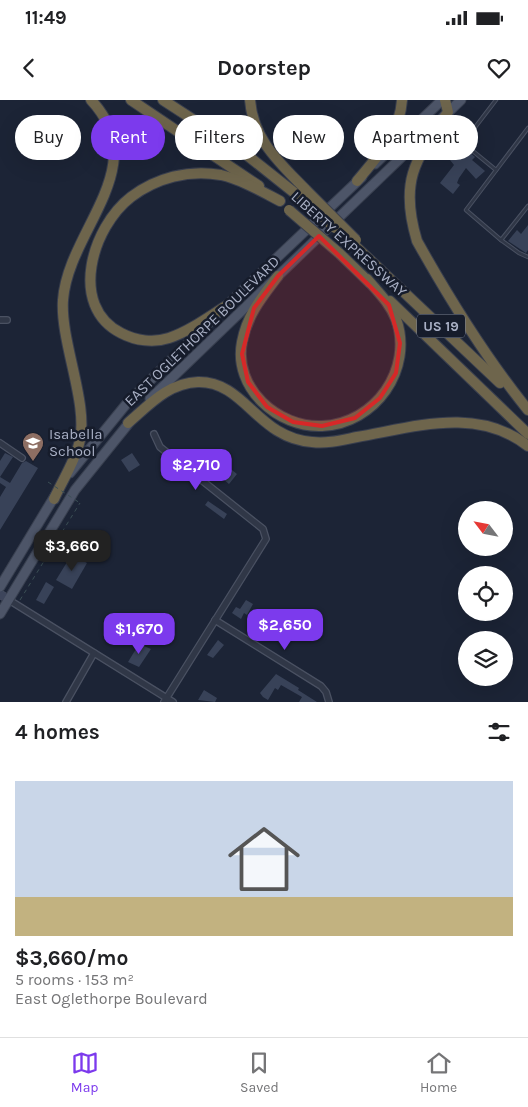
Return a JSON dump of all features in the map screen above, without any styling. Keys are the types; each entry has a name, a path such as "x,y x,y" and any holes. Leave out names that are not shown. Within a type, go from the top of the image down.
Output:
{"highway":[{"path":"54,499 76,453 80,435 78,400 62,310 64,286 69,269 106,192 115,159 111,130 103,115 91,100"},
{"name":"LIBERTY EXPRESSWAY","path":"131,100 240,171 280,202 340,253 528,434"},
{"name":"LIBERTY EXPRESSWAY","path":"163,100 303,194 528,410"},
{"path":"250,100 254,124 263,142 303,194"},
{"path":"357,182 383,150 394,131 402,100"},
{"path":"444,100 448,112 421,152 412,171 409,193 413,228 421,248 467,326 500,374 528,410"},
{"path":"229,304 170,338 143,340 118,332 100,315 91,292 93,260 103,233 115,213 134,194 161,180 183,175 208,174 234,179 280,202"},
{"path":"278,276 251,314 242,342 243,364 253,391 267,407 284,418 312,426 334,425 364,412 380,398 396,373 399,362 400,343 396,319 389,305 367,279"},
{"path":"128,423 166,392 183,384 204,382 226,389 268,426 282,434 305,442 329,442 458,421 475,422 500,429 528,446"}],"main road":[{"name":"EAST OGLETHORPE BOULEVARD","path":"0,587 54,499 87,450 128,402 444,100"},
{"name":"EAST OGLETHORPE BOULEVARD","path":"0,614 76,490 128,423 189,360 461,100"}],"street":[{"path":"0,320 7,320"},
{"path":"154,434 160,447 263,530 265,535 260,550 165,700"},
{"path":"0,443 22,458"},
{"path":"0,594 165,700 173,702"},
{"path":"215,620 321,686 326,692 328,702"},
{"path":"66,702 94,653"}],"lane":[{"path":"496,100 464,143 496,170"},
{"path":"528,128 466,210 518,253 528,257"},
{"path":"501,240 528,206"}],"path":[{"path":"17,605 80,503 48,482"}],"highlighted area":[{"path":"319,236 389,305 400,343 396,373 380,398 355,418 322,426 293,422 267,407 248,382 242,354 254,308 278,276"}],"building":[{"path":"450,160 472,160 485,171 476,179 466,168 457,183 460,185 453,194 440,183 454,165"},
{"path":"528,225 528,250 526,253 508,241 517,230 521,234"},
{"path":"5,453 13,457 0,477 0,461"},
{"path":"132,453 140,465 129,472 121,460"},
{"path":"213,455 237,474 229,484 212,470 214,467 208,460"},
{"path":"26,461 38,468 0,530 0,497 6,487 0,483 0,477 10,483 22,463"},
{"path":"208,501 227,514 224,519 205,505"},
{"path":"72,554 87,563 72,589 56,580"},
{"path":"46,582 54,587 44,604 36,600"},
{"path":"246,600 253,604 247,615 244,613 241,619 232,613 236,607 240,609"},
{"path":"218,640 224,645 213,658 207,655"},
{"path":"139,644 151,649 139,667 128,662"},
{"path":"276,674 317,702 299,702 302,697 281,685 278,690 275,688 268,700 263,697 260,693"},
{"path":"204,690 217,698 215,702 198,700"}],"place":[{"name":"Isabella School","path":"33,462"}]}
